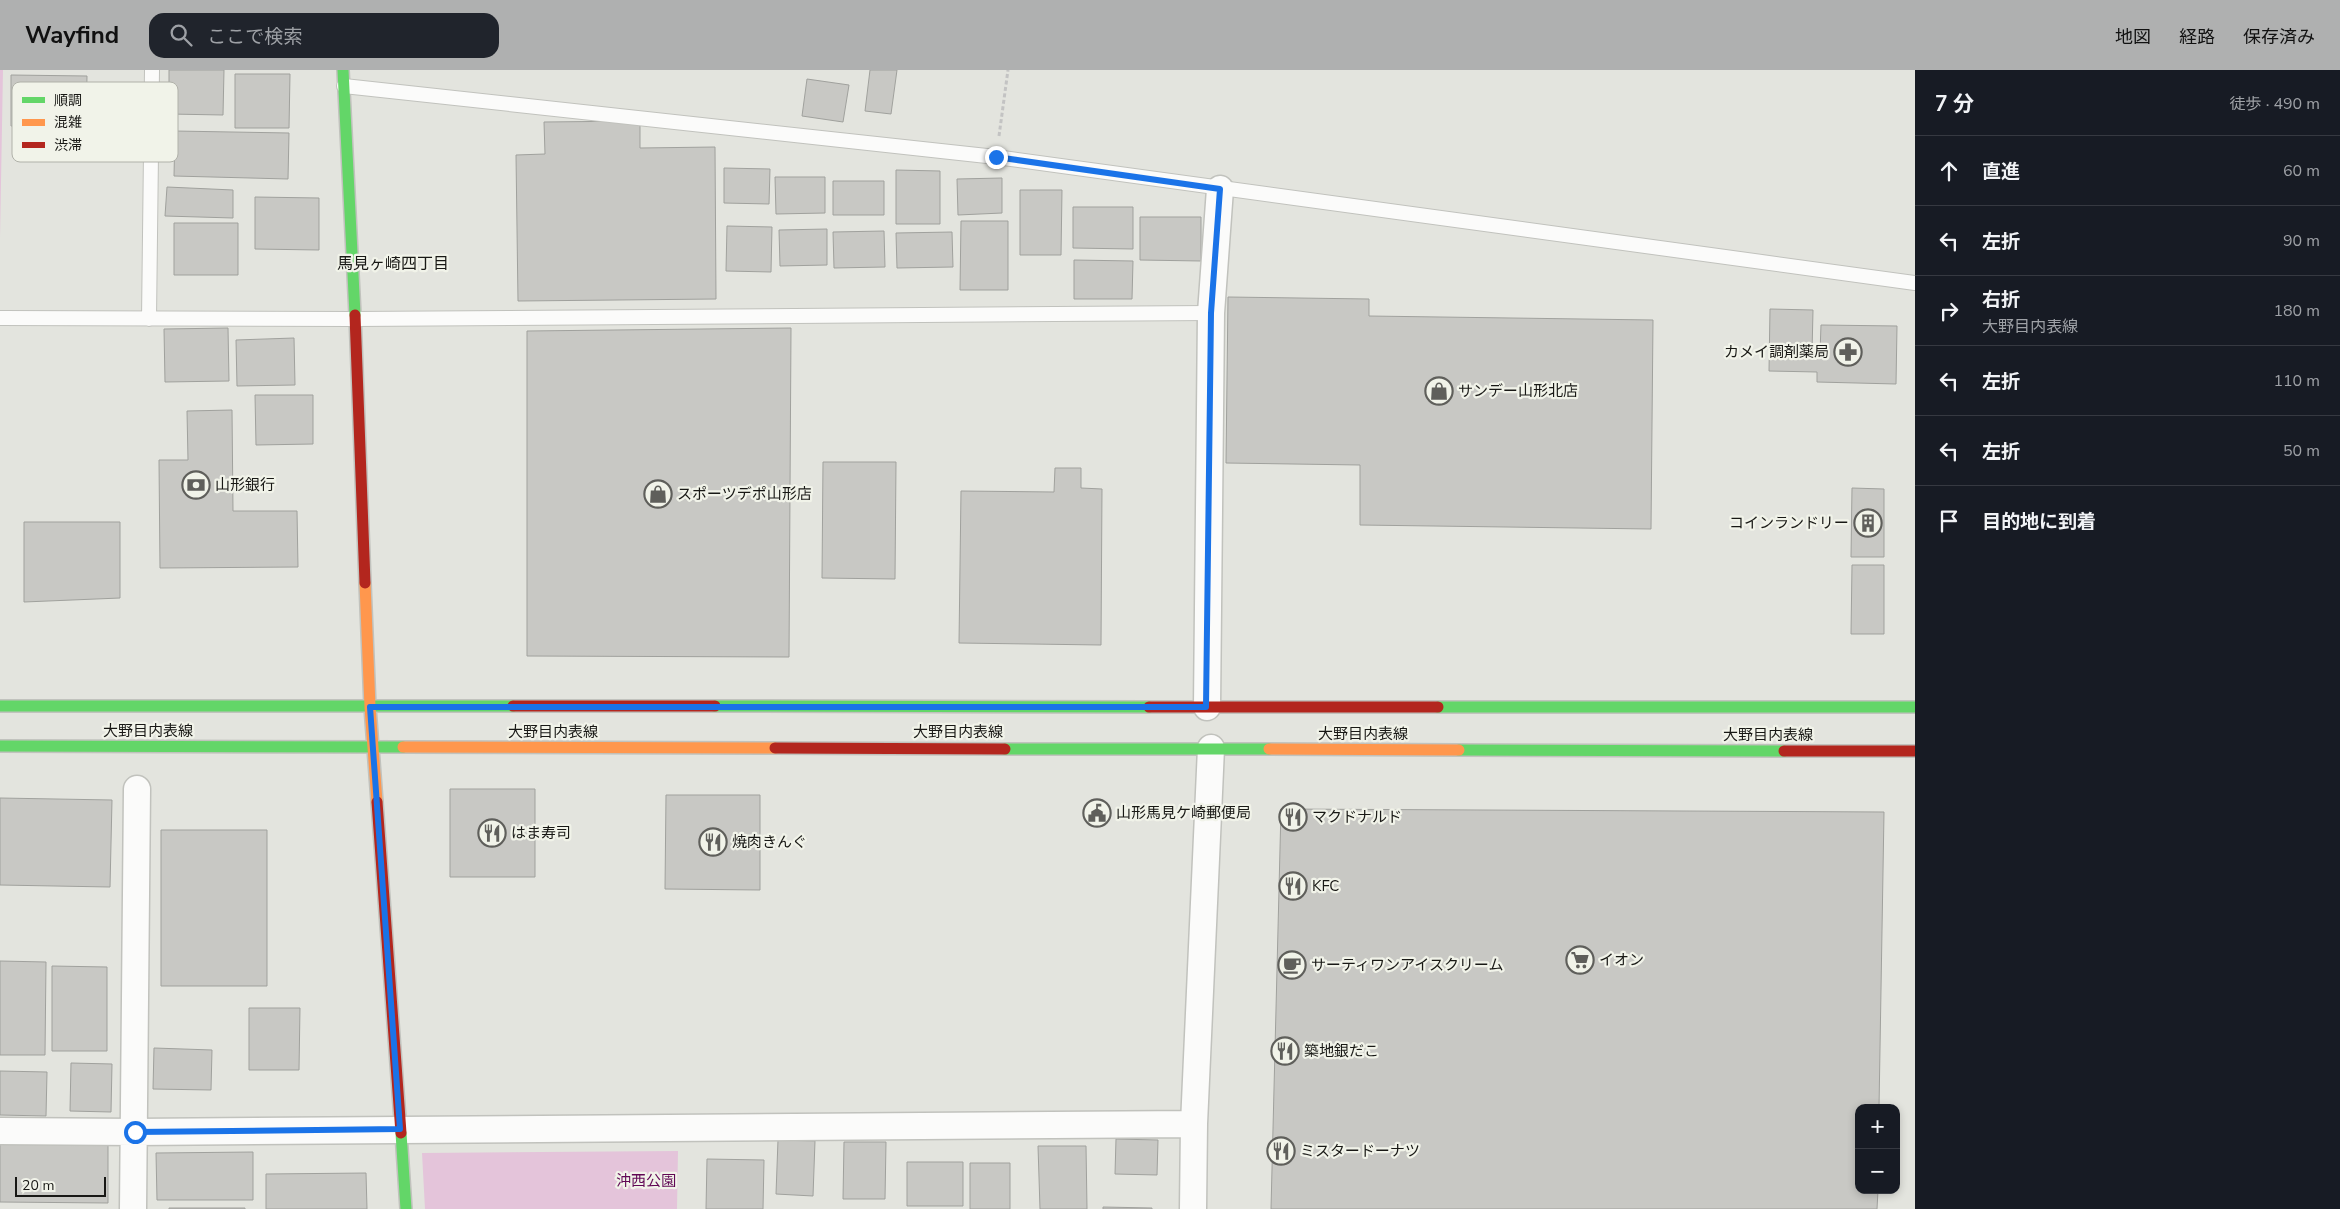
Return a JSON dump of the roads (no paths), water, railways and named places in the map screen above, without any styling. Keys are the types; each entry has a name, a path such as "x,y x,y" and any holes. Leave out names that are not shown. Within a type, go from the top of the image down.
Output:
{"main road":[{"path":"343,70 370,707 406,1209"},
{"name":"大野目内表線","path":"0,706 1915,707"},
{"name":"大野目内表線","path":"0,746 1915,751"}],"street":[{"path":"1206,707 1211,313 1220,189"},
{"path":"1193,1209 1194,1124 1211,748"},
{"path":"133,1209 137,789"},
{"path":"0,1131 135,1132 1194,1124"}],"lane":[{"path":"344,86 996,157 1915,283"},
{"path":"149,319 151,162"},
{"path":"0,318 355,319 1211,313"}],"place":[{"name":"カメイ調剤薬局","path":"1848,352"},
{"name":"サンデー山形北店","path":"1439,391"},
{"name":"山形銀行","path":"196,485"},
{"name":"スポーツデポ山形店","path":"658,494"},
{"name":"コインランドリー","path":"1868,523"},
{"name":"山形馬見ケ崎郵便局","path":"1097,813"},
{"name":"マクドナルド","path":"1293,817"},
{"name":"はま寿司","path":"492,833"},
{"name":"焼肉きんぐ","path":"713,842"},
{"name":"KFC","path":"1293,886"},
{"name":"イオン","path":"1580,960"},
{"name":"サーティワンアイスクリーム","path":"1292,965"},
{"name":"築地銀だこ","path":"1285,1051"},
{"name":"ミスタードーナツ","path":"1281,1151"}],"district":[{"name":"馬見ヶ崎四丁目","path":"393,263"}],"park label":[{"name":"沖西公園","path":"646,1181"}]}
